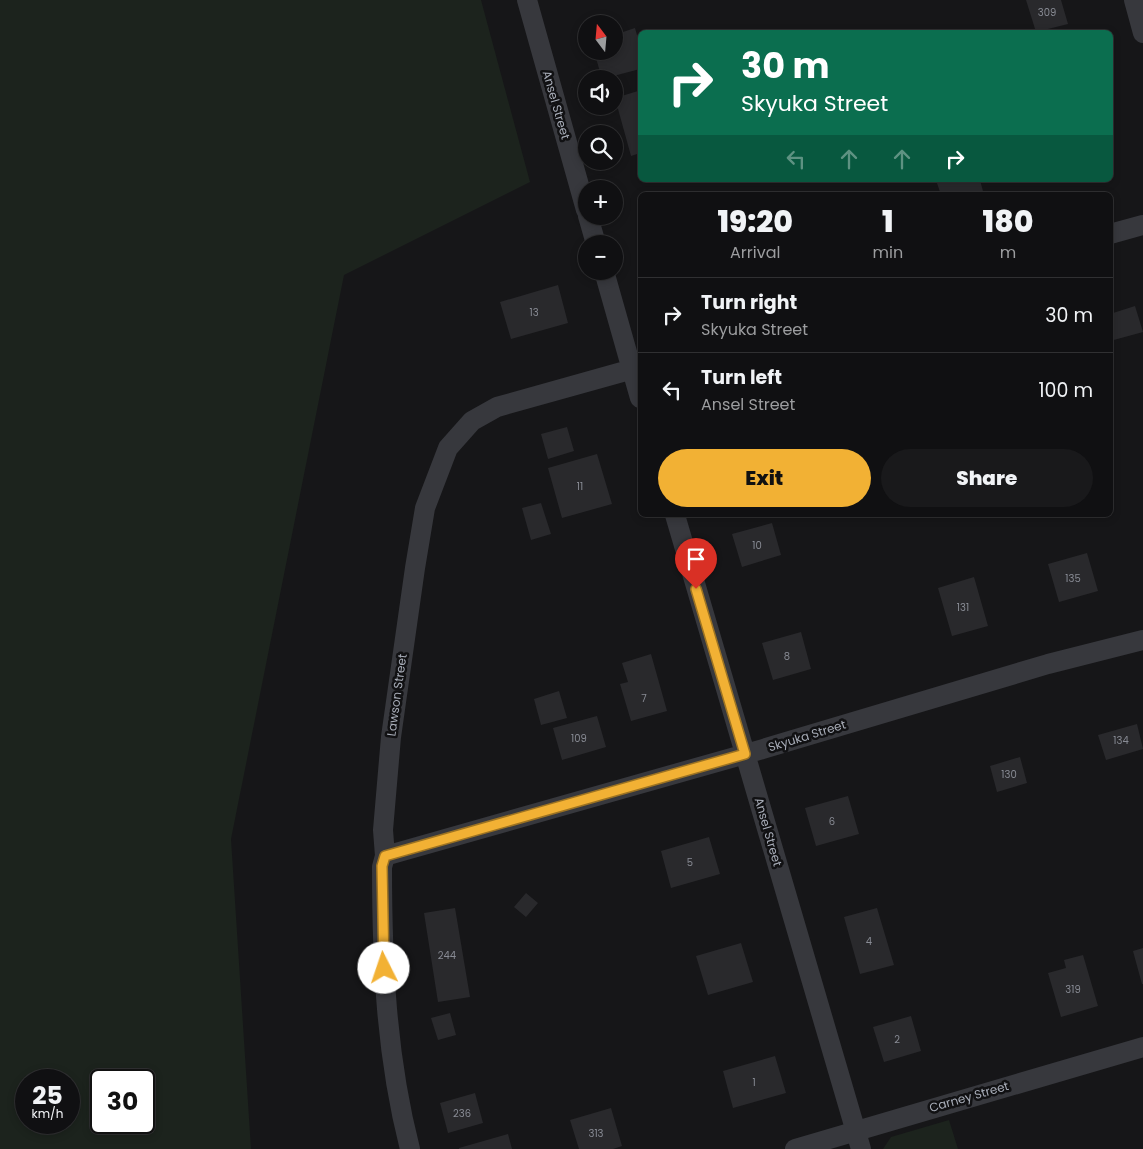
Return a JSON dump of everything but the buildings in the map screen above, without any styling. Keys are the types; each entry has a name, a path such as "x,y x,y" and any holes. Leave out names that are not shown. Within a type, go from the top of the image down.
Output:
{"street":[{"name":"Ansel Street","path":"526,0 578,182"},
{"path":"1134,0 1143,33"},
{"path":"1113,233 1143,225"},
{"path":"607,280 636,368 638,383"},
{"name":"Lawson Street","path":"410,1149 400,1111 388,1037 382,934 382,866 385,856 383,830 391,737 414,568 425,508 448,448 472,421 497,407 636,368"},
{"name":"Ansel Street","path":"675,517 859,1140"},
{"name":"Skyuka Street","path":"385,856 745,754 1048,664 1143,640"},
{"name":"Carney Street","path":"795,1149 859,1140 1143,1047"}],"shaded area":[{"path":"0,0 481,0 530,182 344,275 231,839 251,1149 0,1149"},
{"path":"949,1120 958,1149 883,1149 891,1137"}],"route":[{"path":"384,968 382,866 385,856 745,754 696,589"}]}
